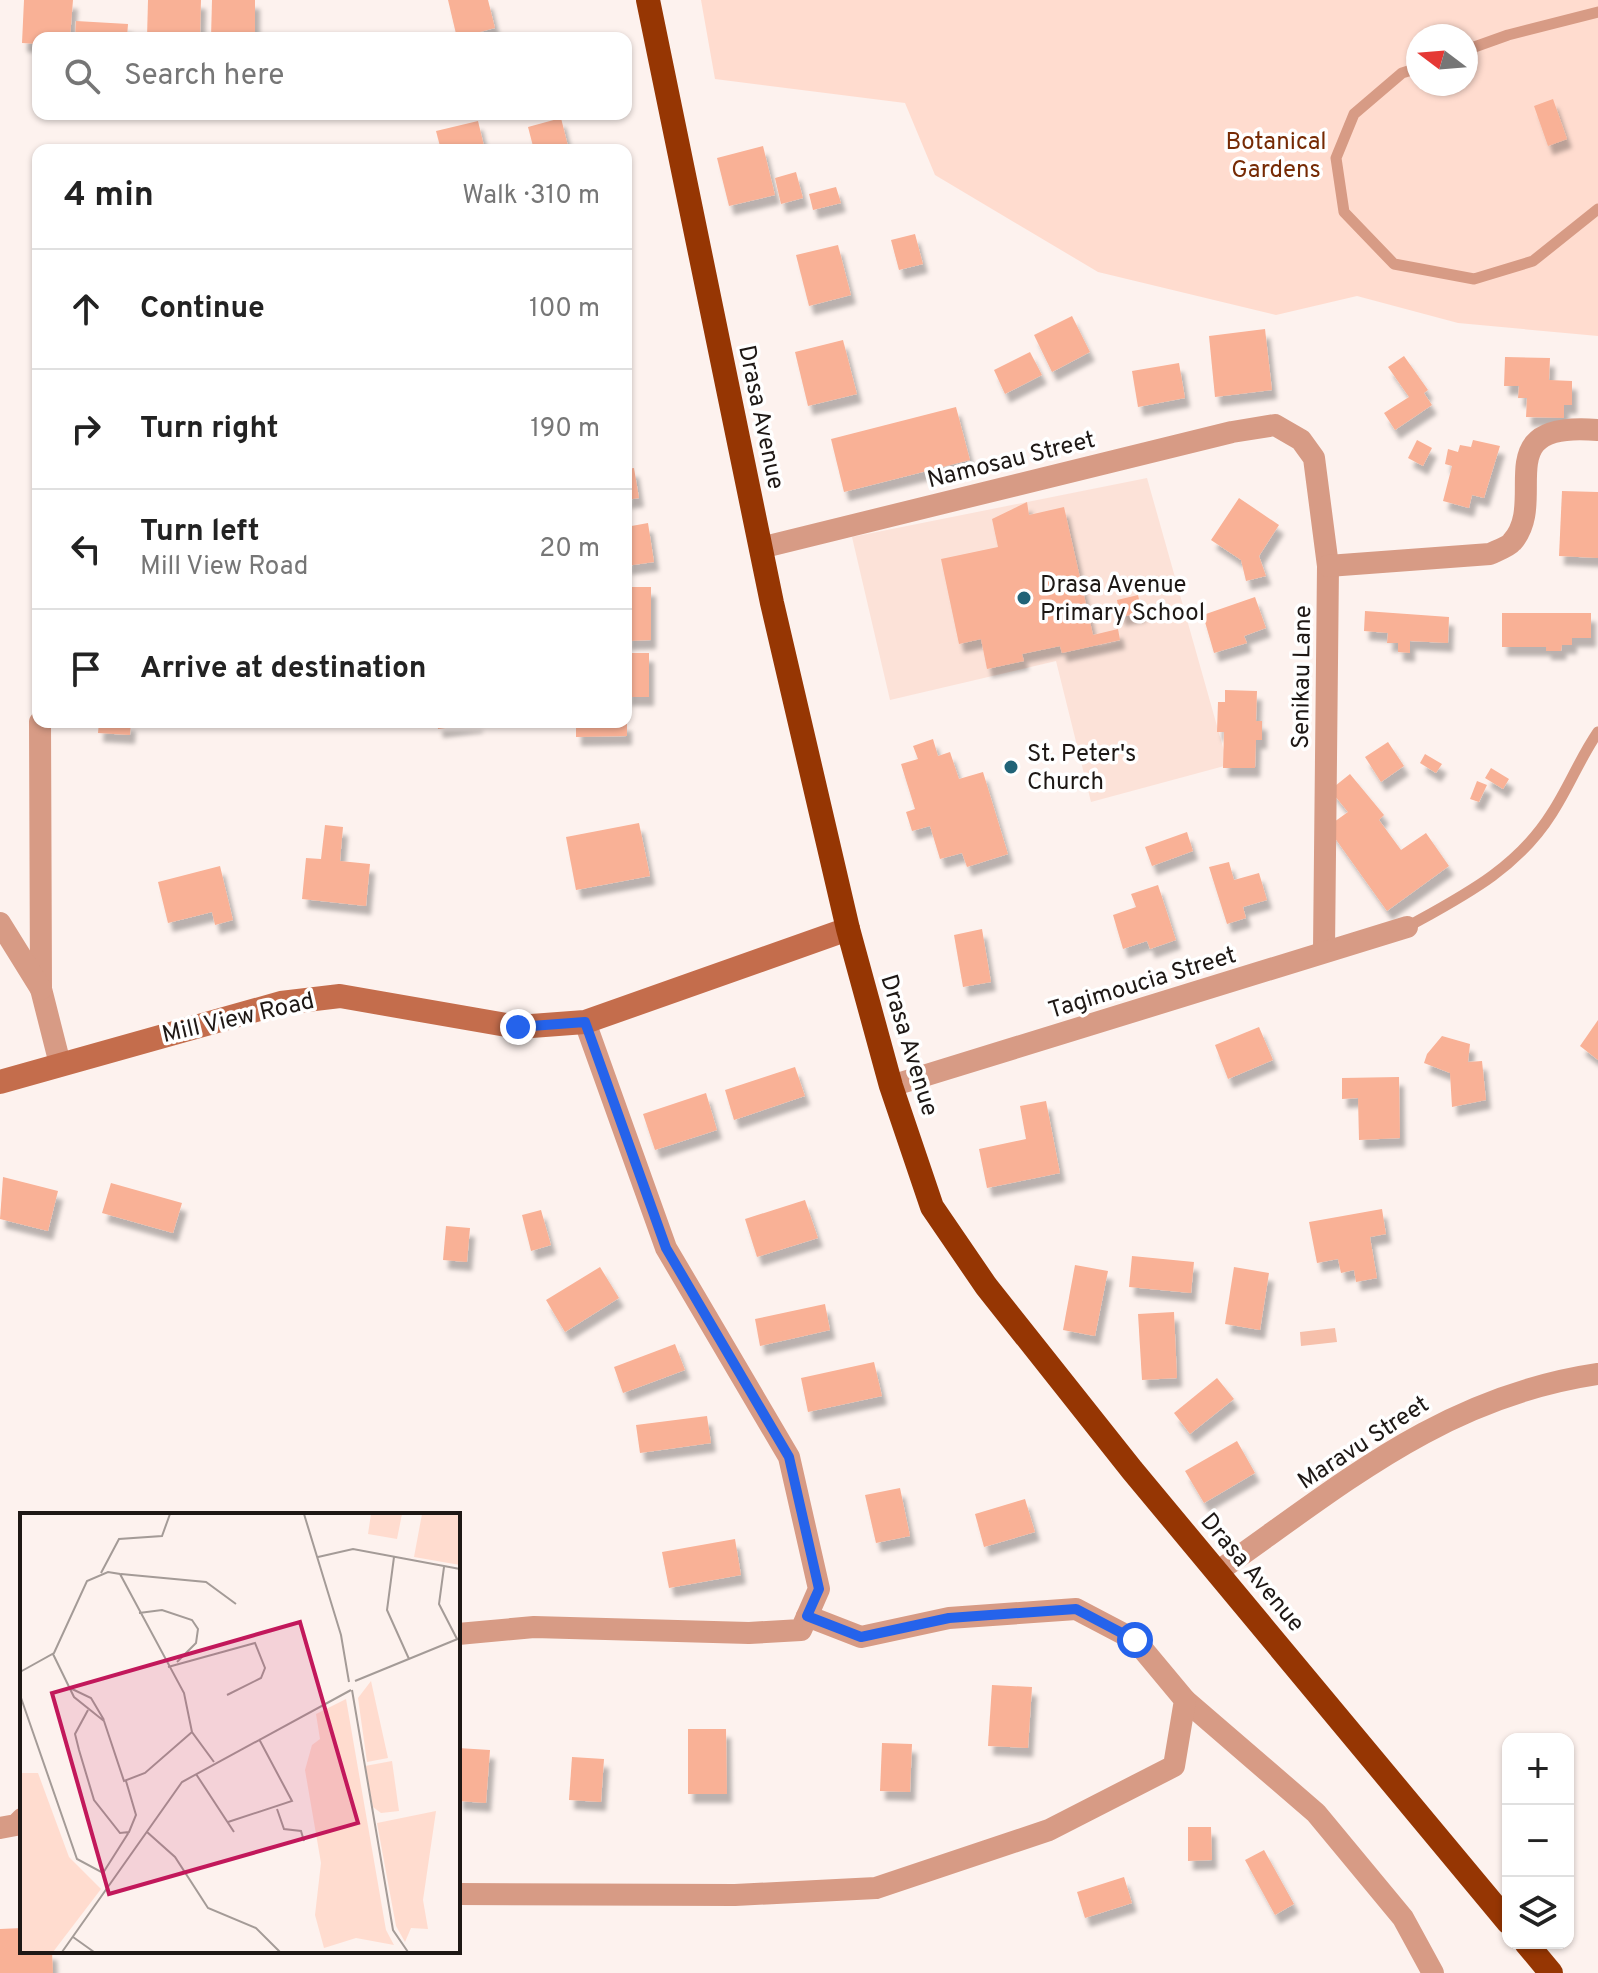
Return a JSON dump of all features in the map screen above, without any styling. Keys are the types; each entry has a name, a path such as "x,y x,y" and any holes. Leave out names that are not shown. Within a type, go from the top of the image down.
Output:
{"highway":[{"name":"Drasa Avenue","path":"648,0 760,548 848,929 891,1086 932,1207 986,1286 1217,1572 1502,1915"},
{"path":"1531,1949 1551,1973"}],"street":[{"name":"Namosau Street","path":"760,548 1218,435 1275,425"},
{"name":"Senikau Lane","path":"1275,425 1301,440 1314,458 1328,566 1324,950"},
{"path":"1328,566 1490,554 1512,542 1522,518 1531,452 1543,435 1568,428 1598,430"},
{"path":"40,728 41,989 60,1064"},
{"path":"0,923 41,989"},
{"name":"Tagimoucia Street","path":"891,1086 1324,950 1407,927"},
{"name":"Mill View Road","path":"0,1082 281,1003 340,996 518,1027 585,1022 848,929"},
{"path":"460,1634 534,1627 749,1633 801,1630 819,1589 789,1457 666,1248 585,1022"},
{"name":"Maravu Street","path":"1217,1572 1429,1428 1501,1398 1598,1374"},
{"path":"807,1616 861,1637 949,1618 1076,1609 1135,1640 1185,1700 1316,1813 1403,1918 1433,1973"},
{"path":"460,1894 735,1895 876,1888 1049,1830 1174,1766 1185,1700"},
{"path":"0,1828 16,1825 20,1821"},
{"path":"0,1835 20,1831"}],"lane":[{"path":"1478,46 1598,12"},
{"path":"1406,72 1354,114 1336,158 1344,212 1394,264 1474,279 1533,261 1598,209"},
{"path":"1407,927 1477,888 1516,859 1551,814 1598,732"}],"shaded area":[{"name":"Drasa Avenue Primary School","path":"1147,478 1228,765 1091,802 1056,661 890,700 852,537"},
{"path":"1335,1328 1337,1342 1301,1346 1300,1332"}],"green space":[{"name":"Botanical Gardens","path":"701,0 1598,0 1598,336 1458,323 1357,296 1276,315 1098,272 935,175 905,103 715,79"}],"building":[{"path":"24,0 73,0 70,32 32,32 32,44 22,43"},
{"path":"148,0 201,0 200,32 147,32"},
{"path":"212,0 255,0 255,32 211,32"},
{"path":"448,0 488,0 495,28 480,32 456,32"},
{"path":"76,21 128,24 127,32 75,32"},
{"path":"1553,99 1567,139 1548,146 1534,106"},
{"path":"562,120 568,144 532,144 528,127"},
{"path":"478,121 484,144 439,144 436,131"},
{"path":"763,146 775,195 729,206 717,158"},
{"path":"796,172 803,198 781,204 775,178"},
{"path":"836,187 841,203 813,210 809,194"},
{"path":"915,234 923,264 899,270 891,240"},
{"path":"838,245 851,295 809,306 796,255"},
{"path":"1072,316 1090,352 1052,372 1034,335"},
{"path":"1265,329 1272,390 1215,397 1209,336"},
{"path":"843,340 857,394 808,406 795,352"},
{"path":"1030,352 1042,375 1005,394 994,370"},
{"path":"1404,356 1428,390 1424,393 1432,405 1395,430 1384,413 1409,397 1388,367"},
{"path":"1505,357 1550,358 1549,380 1572,381 1572,405 1564,405 1564,418 1526,417 1527,398 1518,398 1519,386 1504,386"},
{"path":"1179,363 1185,398 1138,407 1132,371"},
{"path":"956,407 970,460 844,492 831,439"},
{"path":"1417,440 1432,448 1423,466 1408,458"},
{"path":"1473,440 1500,446 1484,498 1472,495 1469,508 1443,501 1452,466 1445,464 1448,449 1458,452 1460,445 1471,447"},
{"path":"632,468 639,498 632,499"},
{"path":"1562,491 1598,492 1598,558 1559,556"},
{"path":"1239,498 1279,525 1259,556 1266,576 1246,581 1241,560 1211,540"},
{"path":"1027,502 1029,515 1064,507 1093,635 1118,629 1120,640 1062,653 1060,646 1022,654 1024,661 987,669 981,639 959,644 941,559 998,547 992,519"},
{"path":"648,523 654,562 632,565 632,526"},
{"path":"632,587 651,587 651,640 632,641"},
{"path":"1138,595 1142,613 1120,617 1117,600"},
{"path":"1255,597 1266,628 1244,636 1247,643 1214,653 1203,615"},
{"path":"1365,611 1449,617 1448,643 1410,641 1410,653 1398,652 1398,643 1387,643 1388,633 1364,631"},
{"path":"1502,613 1591,613 1591,638 1572,638 1572,645 1562,645 1561,651 1546,651 1546,647 1502,647"},
{"path":"632,653 649,653 649,697 632,697"},
{"path":"1225,690 1257,691 1256,721 1262,721 1262,740 1256,740 1255,768 1223,768 1224,732 1217,732 1218,702 1225,702"},
{"path":"98,728 131,728 130,735 98,733"},
{"path":"576,728 627,728 627,736 576,737"},
{"path":"933,739 938,756 950,752 959,779 983,772 1008,854 967,867 962,853 940,859 930,826 912,831 906,812 915,809 901,764 918,759 913,746"},
{"path":"1388,742 1404,766 1381,782 1365,757"},
{"path":"1425,754 1442,764 1436,773 1420,763"},
{"path":"1491,768 1509,779 1503,789 1485,778"},
{"path":"1350,774 1384,815 1379,820 1401,850 1426,833 1449,866 1387,911 1327,827 1348,812 1330,790"},
{"path":"1477,781 1487,785 1479,802 1470,799"},
{"path":"639,823 650,876 576,890 566,837"},
{"path":"325,825 343,827 340,861 370,864 366,906 302,899 306,858 321,859"},
{"path":"1187,832 1193,851 1152,866 1145,847"},
{"path":"1229,862 1234,880 1259,873 1267,900 1243,907 1246,918 1227,924 1209,867"},
{"path":"220,866 233,920 215,925 212,912 168,923 158,882"},
{"path":"1158,885 1176,940 1150,949 1147,941 1123,949 1113,915 1136,907 1131,894"},
{"path":"982,929 991,982 963,987 954,935"},
{"path":"1598,1020 1598,1060 1580,1046"},
{"path":"1259,1027 1273,1060 1228,1079 1215,1045"},
{"path":"1442,1036 1470,1044 1468,1062 1482,1061 1486,1100 1452,1107 1450,1073 1424,1063 1427,1054"},
{"path":"795,1067 805,1096 734,1120 725,1090"},
{"path":"1399,1077 1400,1138 1359,1140 1358,1098 1342,1099 1342,1078"},
{"path":"706,1093 717,1130 655,1150 643,1114"},
{"path":"1046,1101 1060,1173 987,1188 979,1149 1026,1139 1020,1106"},
{"path":"3,1177 58,1191 48,1231 0,1219"},
{"path":"111,1183 182,1203 173,1233 102,1213"},
{"path":"805,1200 818,1238 757,1257 745,1219"},
{"path":"1382,1209 1386,1234 1370,1237 1377,1278 1356,1282 1354,1270 1341,1273 1338,1259 1317,1263 1309,1222"},
{"path":"541,1210 551,1245 531,1251 522,1215"},
{"path":"446,1226 470,1228 467,1262 443,1260"},
{"path":"1132,1256 1194,1262 1191,1293 1129,1287"},
{"path":"1075,1265 1108,1271 1095,1336 1063,1330"},
{"path":"600,1267 619,1298 565,1332 546,1300"},
{"path":"1234,1267 1269,1273 1260,1330 1225,1324"},
{"path":"825,1304 830,1330 760,1346 755,1319"},
{"path":"1174,1312 1177,1378 1142,1380 1138,1314"},
{"path":"675,1344 685,1370 623,1393 614,1367"},
{"path":"874,1362 882,1396 808,1412 801,1378"},
{"path":"1217,1378 1234,1399 1190,1434 1174,1413"},
{"path":"707,1416 711,1443 640,1453 636,1425"},
{"path":"1237,1441 1255,1473 1204,1503 1185,1471"},
{"path":"900,1488 910,1536 876,1543 865,1495"},
{"path":"1025,1499 1035,1532 984,1547 975,1514"},
{"path":"735,1539 741,1575 669,1588 662,1552"},
{"path":"992,1685 1032,1687 1028,1748 988,1746"},
{"path":"688,1729 726,1729 727,1794 688,1794"},
{"path":"882,1743 912,1744 910,1792 880,1791"},
{"path":"460,1748 490,1750 486,1803 460,1801"},
{"path":"572,1757 604,1759 601,1802 569,1800"},
{"path":"1188,1827 1211,1827 1212,1860 1188,1861"},
{"path":"1264,1850 1294,1904 1275,1915 1245,1860"},
{"path":"1124,1877 1132,1903 1085,1918 1077,1892"},
{"path":"20,1928 20,1953 52,1953 53,1973 0,1973 0,1929"}],"place":[{"name":"Drasa Avenue Primary School","path":"1024,598"},
{"name":"St. Peter's Church","path":"1011,767"}],"route":[{"path":"518,1027 585,1022 666,1248 789,1457 819,1589 807,1616 861,1637 949,1618 1076,1609 1135,1640"}]}
